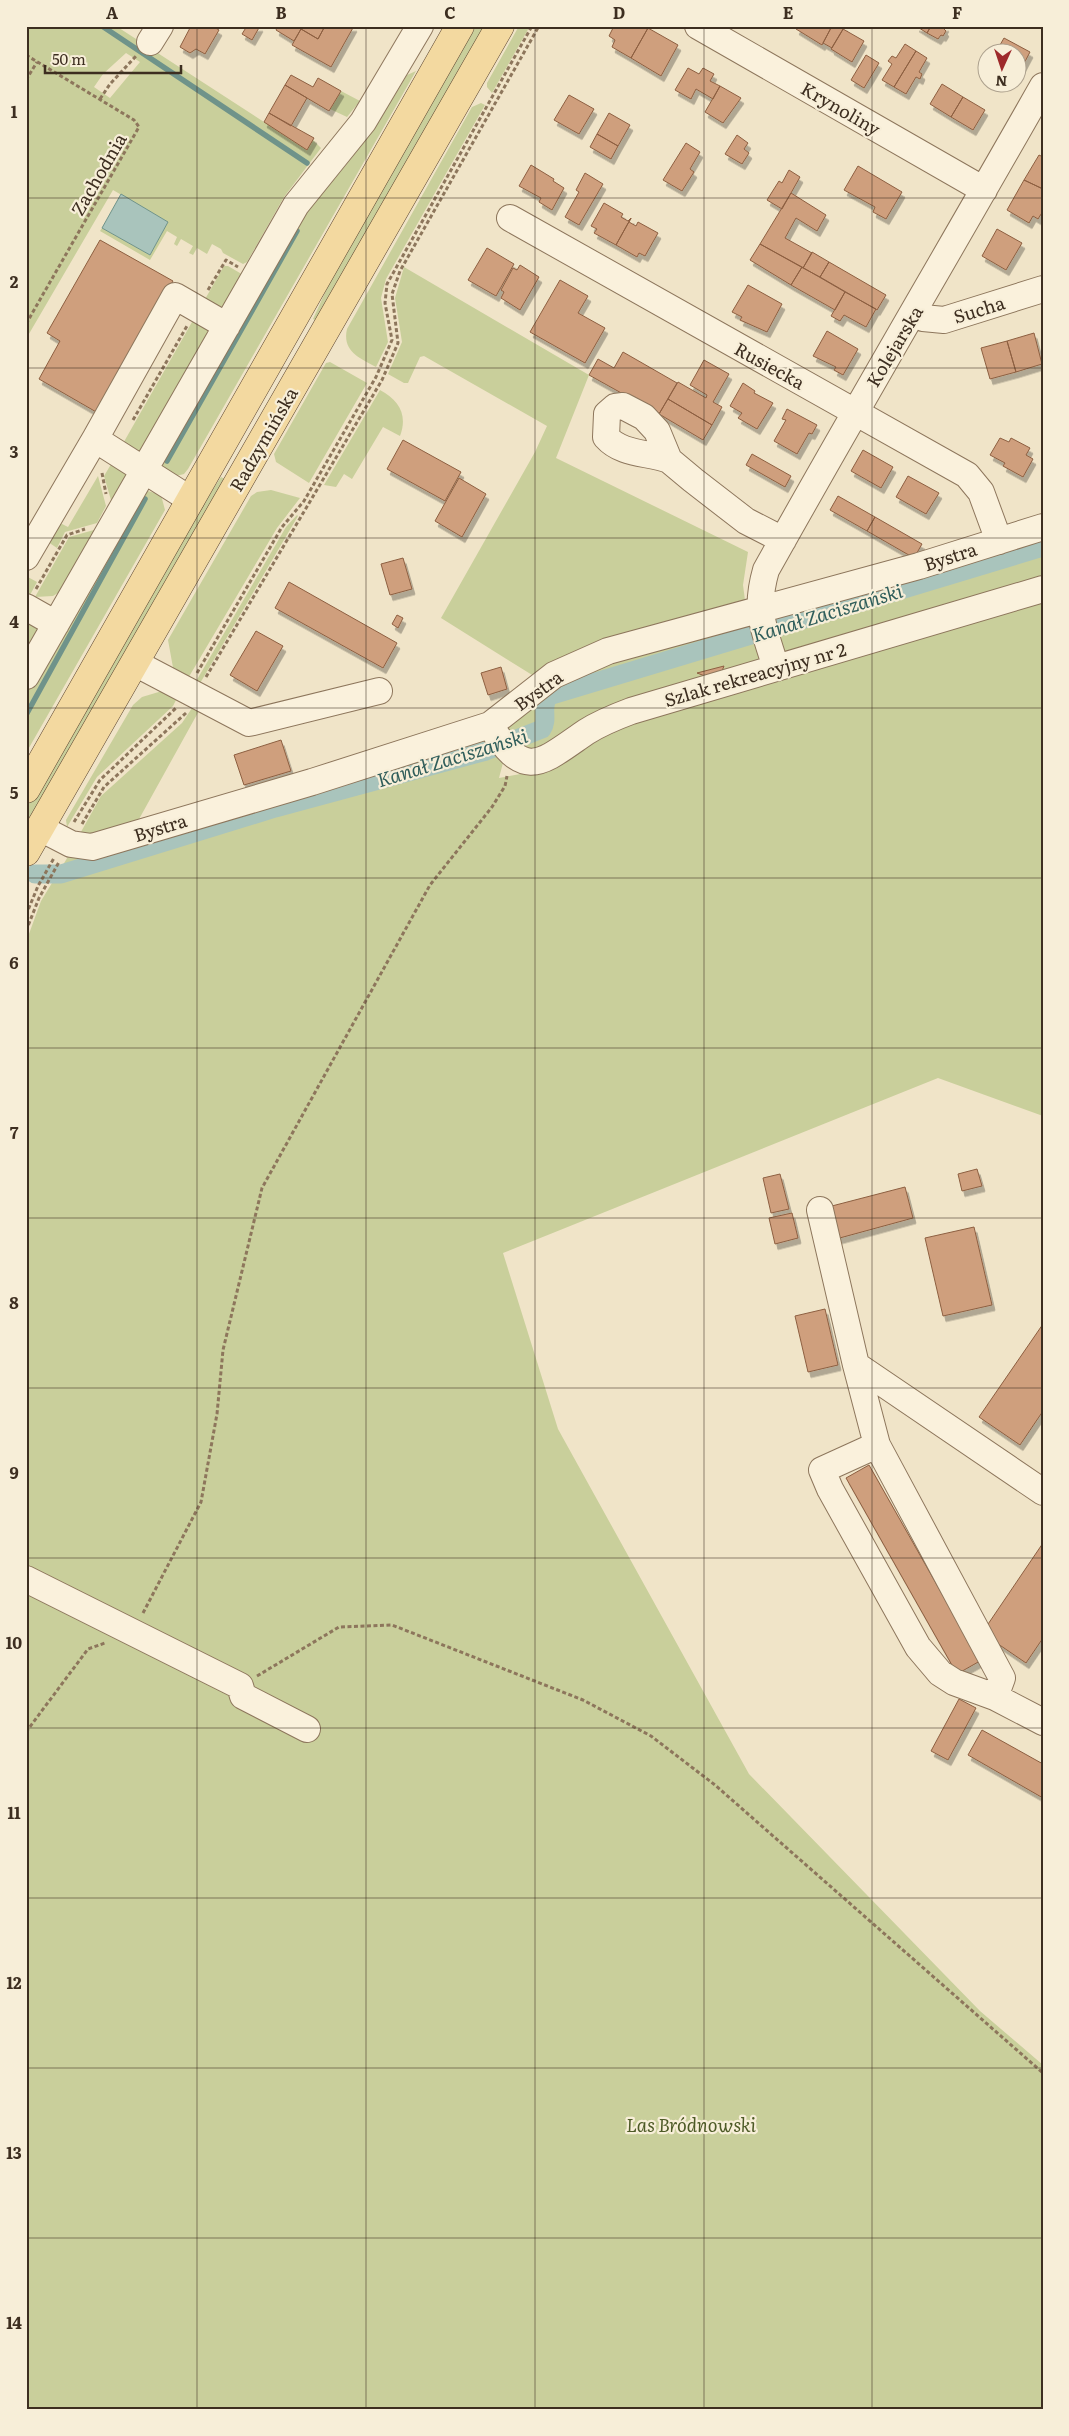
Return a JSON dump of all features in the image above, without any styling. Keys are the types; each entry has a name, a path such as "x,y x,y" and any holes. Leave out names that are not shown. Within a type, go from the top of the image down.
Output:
{"main road":[{"name":"Radzymińska","path":"26,789 460,26"},
{"name":"Radzymińska","path":"26,852 500,26"}],"street":[{"path":"26,676 296,205 363,122 420,26"},
{"name":"Krynoliny","path":"698,26 984,190"},
{"name":"Kolejarska","path":"763,625 760,592 766,570 866,392 914,313 1043,86"},
{"name":"Rusiecka","path":"510,218 855,414 968,475 981,492 999,541"},
{"name":"Sucha","path":"914,313 923,318 944,320 1043,289"},
{"path":"26,557 105,446 175,296 227,326"},
{"path":"105,446 191,500"},
{"path":"669,460 738,516 783,540"},
{"name":"Bystra","path":"40,828 61,853 92,847 129,836 503,743 554,676 608,651 763,625 919,566 1043,527"},
{"name":"Szlak rekreacyjny nr 2","path":"503,743 528,761 543,760 558,752 592,728 620,715 1043,589"},
{"path":"31,599 56,624"},
{"path":"763,625 776,668"},
{"path":"135,663 249,723 379,691"},
{"path":"820,1210 856,1365 877,1445 1002,1678 995,1697"},
{"path":"856,1365 1043,1492"},
{"path":"877,1445 822,1470 830,1489 918,1647 940,1673 954,1682 995,1697 1043,1722"},
{"path":"26,1579 240,1686 244,1696 307,1729"}],"path":[{"path":"26,915 38,886 104,787 181,720 191,693 282,527 304,501 376,377 392,340 385,303 387,284 532,26"},
{"path":"26,931 44,887 100,780 191,693 382,380 398,343 392,294 400,271 539,26"},
{"path":"100,99 110,84 148,42"},
{"name":"Zachodnia","path":"26,55 134,120 139,130 26,324"},
{"path":"26,80 37,62"},
{"path":"107,499 101,475 105,446 197,308 226,260 244,270"},
{"path":"31,599 67,535 91,528"},
{"path":"26,1732 88,1649 133,1632 201,1502 217,1414 223,1350 262,1188 430,885 472,834 505,786 503,743"},
{"path":"240,1686 340,1627 392,1625 583,1700 651,1736 715,1785 1043,2073"}],"green space":[{"path":"26,26 116,26 264,122 313,140 321,148 284,197 247,262 243,264 223,253 221,249 212,244 207,254 197,248 193,255 189,253 193,246 181,239 177,246 174,244 177,237 167,231 150,260 100,231 102,228 150,255 168,222 113,190 26,339","holes":["126,53 140,62 110,98 94,87 103,74"]},
{"path":"476,26 487,26 317,321 313,319 334,273"},
{"path":"519,26 530,26 492,93 487,87 487,83"},
{"path":"416,71 188,469 184,474 176,476 163,467 161,463 300,214 331,183 359,149 407,75"},
{"path":"341,91 360,101 347,117 330,109"},
{"path":"481,103 485,105 386,279 381,298 388,342 376,367 358,357 349,348 346,337 347,329 472,107"},
{"path":"224,266 228,266 245,276 225,306 217,307 204,301"},
{"path":"404,267 589,375 556,458 748,552 743,585 746,608 537,678 441,618 535,452 547,426 424,356 420,357 408,383 404,383 388,374 402,342 395,298"},
{"path":"196,315 211,329 145,449 137,453 121,447"},
{"path":"330,362 367,383 309,483 276,462 274,454 326,363"},
{"path":"380,390 392,398 400,409 403,421 400,436 383,427 352,479 344,474 336,487 324,485"},
{"path":"113,461 122,467 128,476 113,507 104,476"},
{"path":"98,476 106,506 97,523 65,532 57,548 45,540 56,521 68,527"},
{"path":"221,477 227,480 26,829 26,809 185,532"},
{"path":"271,490 300,498 277,528 187,680 174,673 168,640 251,496 257,492"},
{"path":"148,491 161,495 165,510 26,753 26,691 137,499"},
{"path":"297,515 199,685 195,683 286,527"},
{"path":"101,528 63,590 53,596 35,597 69,537"},
{"path":"1043,535 1043,544 770,627 767,616"},
{"name":"Las Bródnowski","path":"1043,550 1043,1116 938,1078 503,1253 558,1429 749,1774 980,2011 1043,2065 1043,2410 26,2410 26,942 41,901 69,855 483,739 504,759 499,778 526,773 543,755 513,744 546,730 548,726 548,705 552,698"},
{"path":"26,576 37,582 30,595 26,593"},
{"path":"26,618 35,625 38,632 26,657"},
{"path":"755,619 758,630 550,693 542,701 541,727 510,740 506,723 569,677"},
{"path":"162,691 178,696 173,706 97,777 67,827 66,820 133,705 142,697"},
{"path":"194,705 200,709 133,830 77,839 101,796 182,723"}],"water":[{"path":"121,194 168,222 150,255 102,228"}],"building":[{"path":"191,26 212,26 219,30 205,54 196,49 190,53 180,47"},
{"path":"247,26 260,26 252,40 242,34"},
{"path":"278,26 325,26 318,39 301,29 294,41 276,30"},
{"path":"325,26 354,26 331,67 292,45 301,29 318,39"},
{"path":"614,26 645,26 648,28 631,58 612,47 615,40 609,36"},
{"path":"798,26 832,26 822,45 796,29"},
{"path":"832,26 845,26 832,48 823,43"},
{"path":"916,26 931,26 927,33"},
{"path":"931,26 946,26 944,29 946,31 938,39 927,33"},
{"path":"648,28 678,45 661,76 631,58"},
{"path":"843,29 864,41 852,62 831,49"},
{"path":"1004,38 1011,42 1002,42"},
{"path":"905,44 916,51 894,87 882,80 892,64 888,61 892,56 896,58"},
{"path":"1026,50 1030,52 1026,60"},
{"path":"916,51 927,58 919,72 922,74 920,79 916,77 906,94 894,87"},
{"path":"866,55 879,63 864,88 851,80"},
{"path":"688,68 699,74 703,68 714,74 710,81 720,86 713,99 696,89 691,99 675,90"},
{"path":"291,75 313,87 318,78 341,91 329,111 285,85"},
{"path":"942,84 963,97 951,117 930,104"},
{"path":"285,85 307,98 291,126 269,113"},
{"path":"720,86 741,98 723,123 705,112"},
{"path":"569,95 594,109 579,134 554,120"},
{"path":"963,97 985,110 973,130 951,117"},
{"path":"269,113 314,138 307,150 264,122"},
{"path":"609,113 630,125 618,146 597,134"},
{"path":"597,134 618,146 611,159 590,147"},
{"path":"737,135 748,143 744,149 749,153 742,164 725,154"},
{"path":"686,143 700,152 690,169 694,172 682,191 663,180"},
{"path":"1039,155 1043,157 1043,189 1024,180"},
{"path":"531,165 554,179 553,181 564,188 552,210 539,202 541,198 519,186"},
{"path":"858,166 902,192 886,219 873,212 875,207 844,190"},
{"path":"789,170 800,177 782,209 767,200 779,181 782,183"},
{"path":"585,173 603,184 579,225 565,217 579,192 576,190"},
{"path":"1024,180 1043,189 1043,211 1038,219 1033,216 1029,223 1007,210"},
{"path":"791,193 826,215 817,231 796,218 785,238 812,253 803,268 760,244"},
{"path":"604,203 623,214 621,217 628,221 631,218 616,245 594,233 597,229 591,226"},
{"path":"631,218 629,222 636,226 638,222 658,233 645,256 639,253 637,257 616,245"},
{"path":"997,229 1022,243 1006,270 982,256"},
{"path":"100,240 173,281 98,413 39,379 60,341 47,333"},
{"path":"760,244 802,267 791,285 750,260"},
{"path":"487,248 514,264 496,296 468,280"},
{"path":"812,252 829,262 820,277 803,268"},
{"path":"829,262 886,295 877,310 820,277"},
{"path":"520,265 539,277 520,310 501,298 504,292 501,290 513,268 517,270"},
{"path":"802,267 845,292 835,310 791,285"},
{"path":"560,280 588,296 578,313 605,328 585,363 530,332"},
{"path":"748,285 782,304 767,332 740,320 742,317 732,312"},
{"path":"845,292 876,309 866,327 844,315 840,321 831,316"},
{"path":"827,331 858,349 843,375 834,370 836,367 813,356"},
{"path":"1034,333 1042,364 1016,372 1007,341"},
{"path":"1007,341 1016,372 990,379 981,348"},
{"path":"623,352 677,383 659,414 589,375 598,359 614,368"},
{"path":"704,360 729,374 713,402 722,407 712,425 668,399 678,382 706,398 707,395 690,385"},
{"path":"743,383 755,391 754,393 773,403 757,429 738,418 742,413 730,406"},
{"path":"668,399 712,425 703,440 659,414"},
{"path":"787,409 817,425 812,434 809,433 797,454 774,441 786,420 782,419"},
{"path":"1000,438 1009,442 1011,438 1030,448 1026,455 1033,459 1023,477 1003,466 1005,463 990,455"},
{"path":"403,440 461,472 445,501 387,469"},
{"path":"863,450 893,467 881,488 851,471"},
{"path":"752,454 791,476 785,487 746,465"},
{"path":"908,476 939,493 926,514 896,497"},
{"path":"459,478 486,494 462,537 435,521"},
{"path":"838,496 875,517 867,531 830,510"},
{"path":"875,517 922,544 914,558 867,531"},
{"path":"403,558 412,589 390,595 381,564"},
{"path":"289,582 397,643 383,668 275,608"},
{"path":"397,615 403,618 398,628 392,624"},
{"path":"256,631 283,646 257,691 230,675"},
{"path":"724,666 718,681 697,673"},
{"path":"501,667 507,689 488,695 481,673"},
{"path":"281,740 291,771 244,785 234,755"},
{"path":"977,1169 982,1186 962,1191 958,1174"},
{"path":"780,1174 789,1209 771,1213 763,1178"},
{"path":"905,1187 913,1218 836,1239 828,1207"},
{"path":"792,1213 798,1238 775,1244 769,1218"},
{"path":"974,1227 992,1305 943,1316 925,1238"},
{"path":"825,1309 838,1365 808,1372 795,1316"},
{"path":"1043,1324 1043,1411 1020,1445 979,1417"},
{"path":"869,1465 980,1661 957,1674 846,1478"},
{"path":"1043,1543 1043,1638 1026,1663 982,1633"},
{"path":"959,1699 976,1708 948,1760 931,1751"},
{"path":"982,1730 1043,1764 1043,1798 968,1755"}],"waterway":[{"path":"102,26 307,163"},
{"path":"167,461 297,231"},
{"path":"26,715 145,499"},
{"name":"Kanał Zaciszański","path":"35,874 61,874 275,808 486,751 542,729 545,721 545,704 549,696 1043,547"}]}
